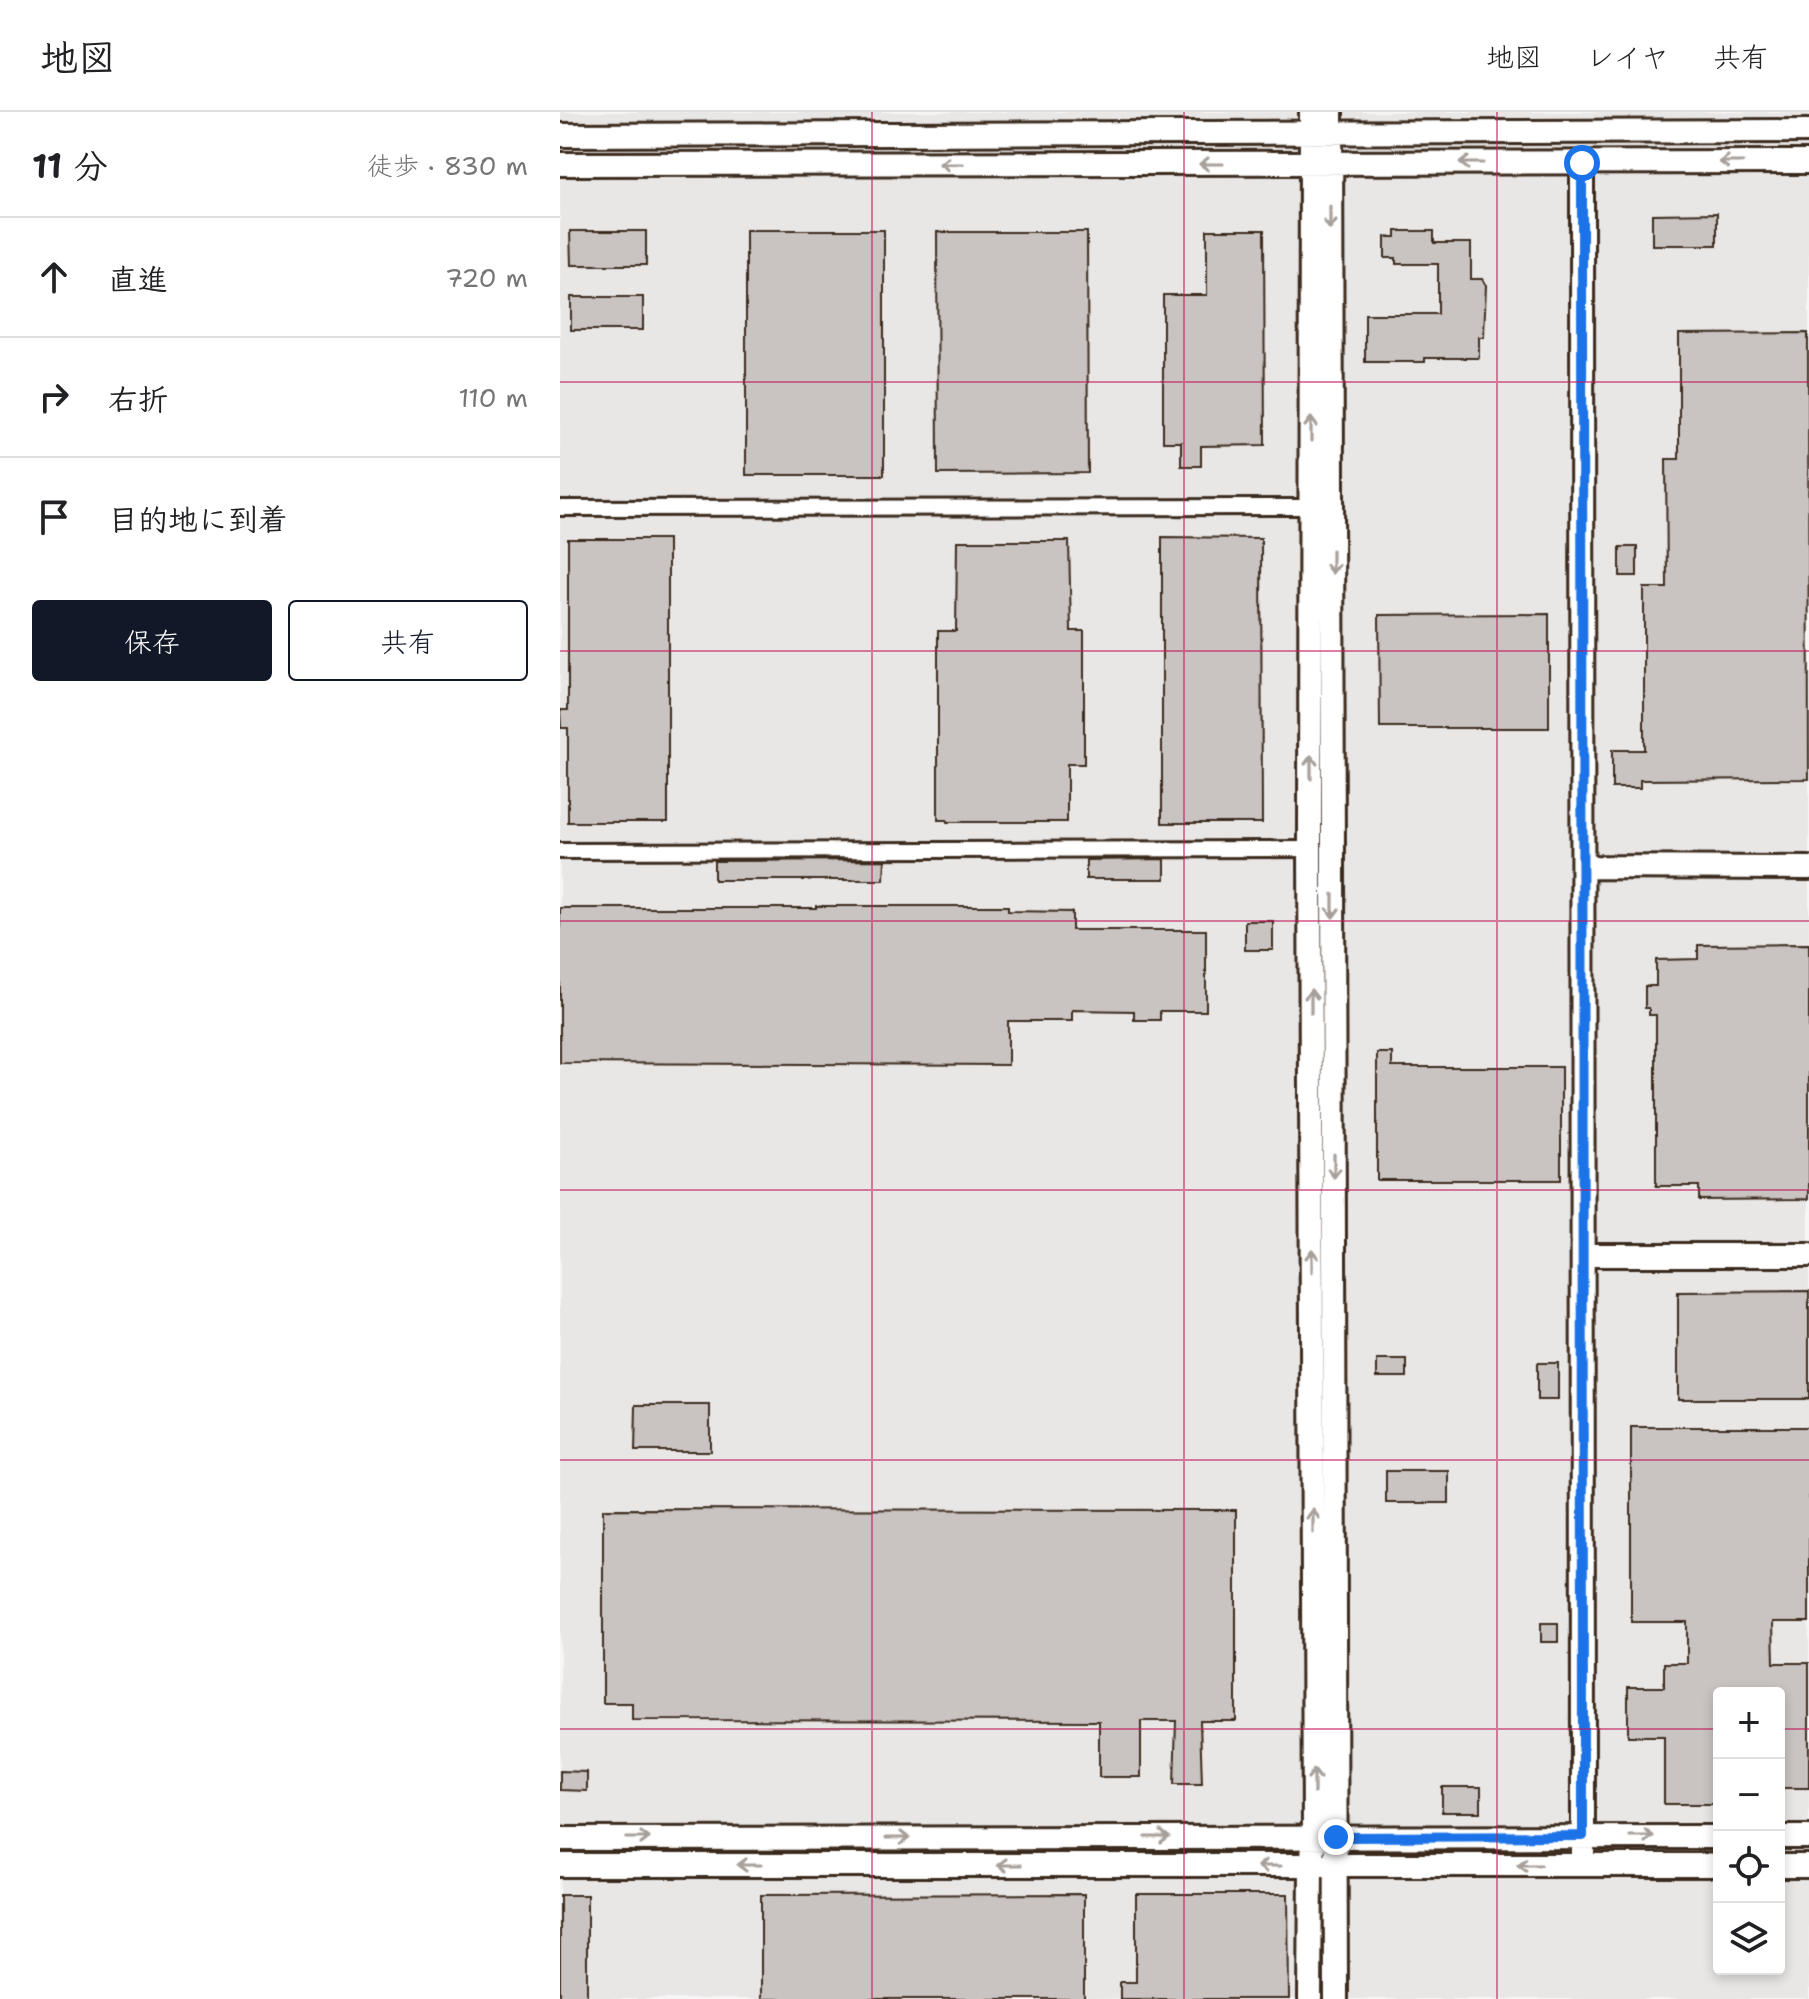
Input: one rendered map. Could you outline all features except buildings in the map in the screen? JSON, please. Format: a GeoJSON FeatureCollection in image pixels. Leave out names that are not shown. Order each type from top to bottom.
{"type":"FeatureCollection","features":[{"type":"Feature","properties":{"kind":"street"},"geometry":{"type":"LineString","coordinates":[[1321,122],[1325,1837],[1336,1865],[1336,1999]]}},
{"type":"Feature","properties":{"kind":"street"},"geometry":{"type":"LineString","coordinates":[[560,135],[1321,122],[1562,122],[1809,131]]}},
{"type":"Feature","properties":{"kind":"street"},"geometry":{"type":"LineString","coordinates":[[560,164],[1809,162]]}},
{"type":"Feature","properties":{"kind":"street"},"geometry":{"type":"LineString","coordinates":[[1582,163],[1583,1864]]}},
{"type":"Feature","properties":{"kind":"street"},"geometry":{"type":"LineString","coordinates":[[560,508],[1321,507]]}},
{"type":"Feature","properties":{"kind":"street"},"geometry":{"type":"LineString","coordinates":[[560,851],[1322,849]]}},
{"type":"Feature","properties":{"kind":"street"},"geometry":{"type":"LineString","coordinates":[[1584,867],[1809,868]]}},
{"type":"Feature","properties":{"kind":"street"},"geometry":{"type":"LineString","coordinates":[[1584,1255],[1809,1255]]}},
{"type":"Feature","properties":{"kind":"street"},"geometry":{"type":"LineString","coordinates":[[1310,1999],[1311,1866],[1325,1837]]}},
{"type":"Feature","properties":{"kind":"street"},"geometry":{"type":"LineString","coordinates":[[560,1839],[1713,1837]]}},
{"type":"Feature","properties":{"kind":"street"},"geometry":{"type":"LineString","coordinates":[[1785,1837],[1809,1837]]}},
{"type":"Feature","properties":{"kind":"street"},"geometry":{"type":"LineString","coordinates":[[560,1865],[1713,1865]]}},
{"type":"Feature","properties":{"kind":"street"},"geometry":{"type":"LineString","coordinates":[[1785,1866],[1809,1866]]}},
{"type":"Feature","properties":{"kind":"shaded area"},"geometry":{"type":"Polygon","coordinates":[[[560,112],[1809,112],[1809,1999],[560,1999],[560,112]]]}},
{"type":"Feature","properties":{"kind":"route"},"geometry":{"type":"LineString","coordinates":[[1336,1837],[1583,1836],[1582,163]]}}]}
